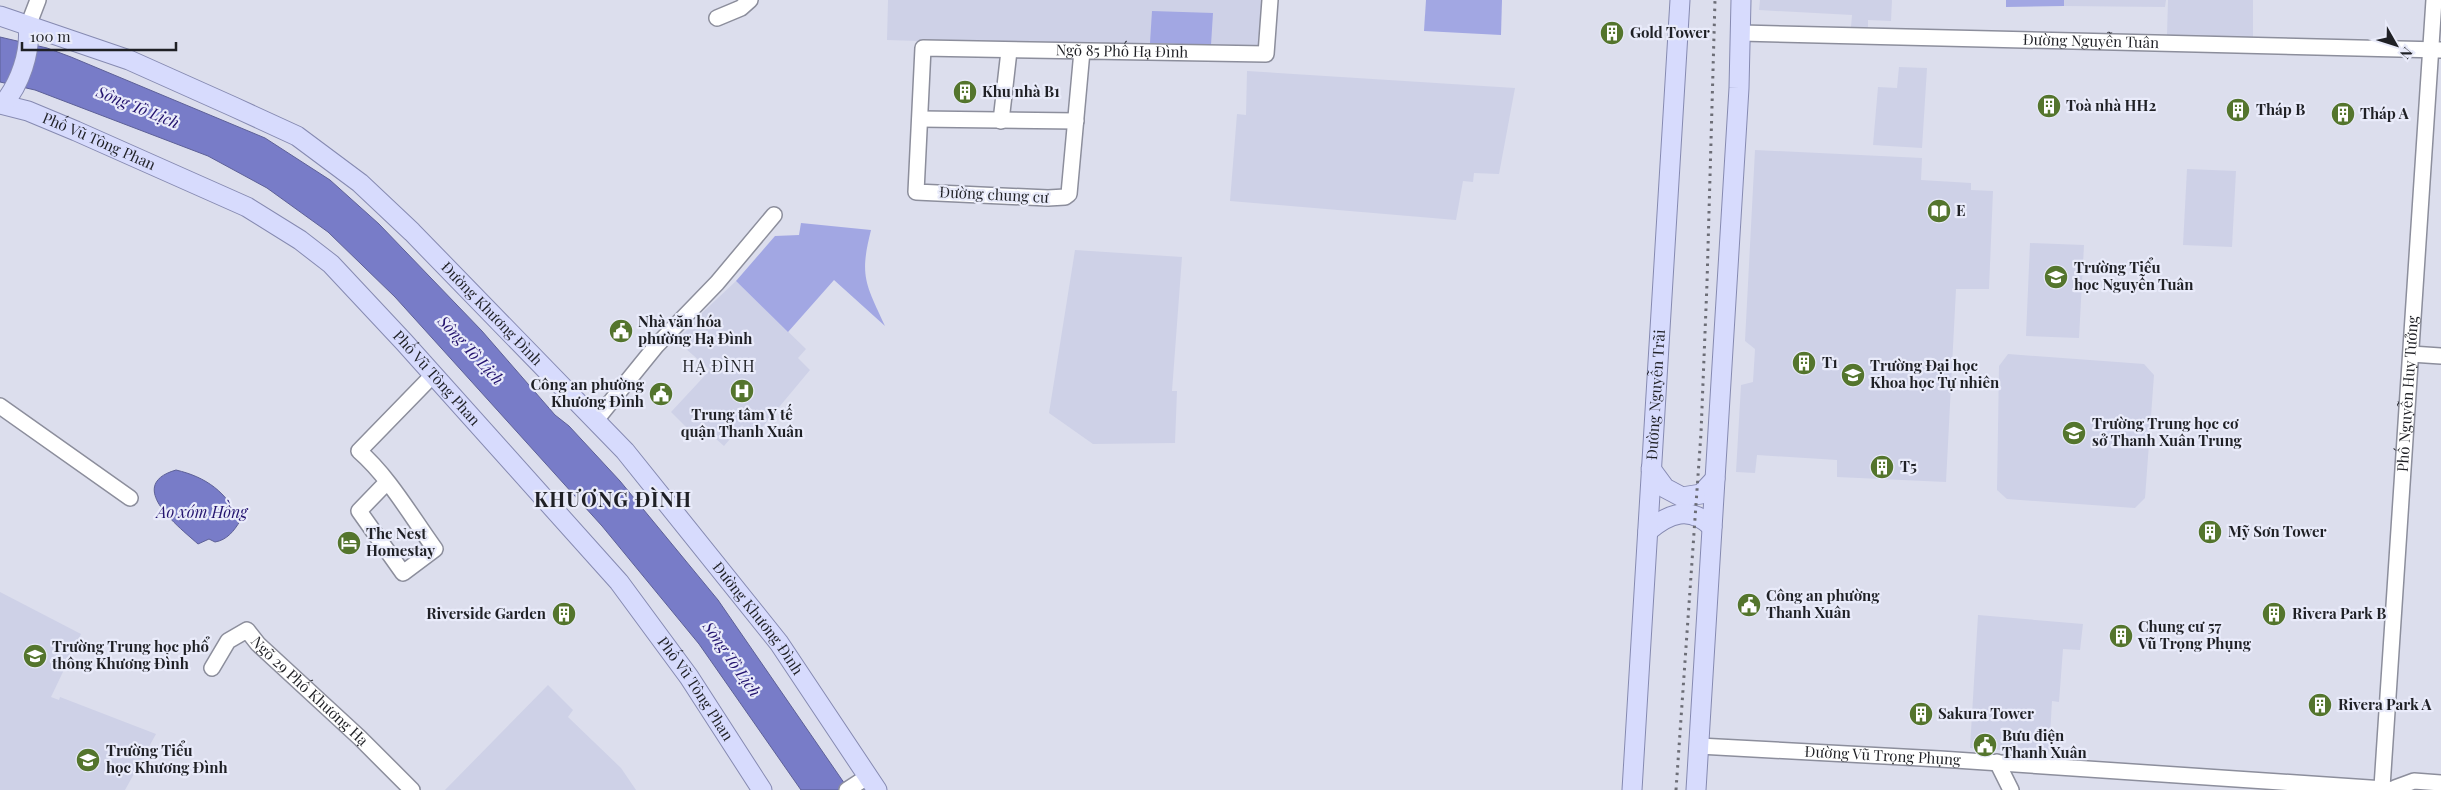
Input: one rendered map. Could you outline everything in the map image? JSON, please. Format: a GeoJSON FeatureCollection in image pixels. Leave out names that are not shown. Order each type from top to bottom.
{"type":"FeatureCollection","features":[{"type":"Feature","properties":{"kind":"main road","name":"Đường Nguyễn Trãi"},"geometry":{"type":"LineString","coordinates":[[1632,790],[1680,0]]}},
{"type":"Feature","properties":{"kind":"main road"},"geometry":{"type":"LineString","coordinates":[[1675,84],[1689,0]]}},
{"type":"Feature","properties":{"kind":"main road"},"geometry":{"type":"LineString","coordinates":[[1732,0],[1739,88]]}},
{"type":"Feature","properties":{"kind":"main road"},"geometry":{"type":"LineString","coordinates":[[1696,790],[1739,88],[1741,0]]}},
{"type":"Feature","properties":{"kind":"main road","name":"Đường Khương Đình"},"geometry":{"type":"LineString","coordinates":[[0,16],[130,60],[297,136],[360,183],[412,232],[625,451],[779,643],[862,785]]}},
{"type":"Feature","properties":{"kind":"main road"},"geometry":{"type":"LineString","coordinates":[[4,98],[24,43],[28,26]]}},
{"type":"Feature","properties":{"kind":"main road","name":"Phố Vũ Tông Phan"},"geometry":{"type":"LineString","coordinates":[[4,98],[35,114],[165,169],[274,222],[331,264],[619,582],[689,677],[762,790]]}},
{"type":"Feature","properties":{"kind":"main road"},"geometry":{"type":"LineString","coordinates":[[1651,469],[1665,488],[1682,497],[1701,494],[1715,479]]}},
{"type":"Feature","properties":{"kind":"main road"},"geometry":{"type":"LineString","coordinates":[[1648,531],[1665,517],[1678,514],[1697,516],[1712,527]]}},
{"type":"Feature","properties":{"kind":"street"},"geometry":{"type":"LineString","coordinates":[[28,26],[38,0]]}},
{"type":"Feature","properties":{"kind":"street"},"geometry":{"type":"LineString","coordinates":[[718,18],[741,8],[750,0]]}},
{"type":"Feature","properties":{"kind":"street","name":"Ngõ 85 Phố Hạ Đình"},"geometry":{"type":"LineString","coordinates":[[923,48],[1008,51],[1266,54],[1270,0]]}},
{"type":"Feature","properties":{"kind":"street","name":"Phố Nguyễn Huy Tưởng"},"geometry":{"type":"LineString","coordinates":[[2392,789],[2411,354],[2436,50],[2434,0]]}},
{"type":"Feature","properties":{"kind":"street","name":"Đường Nguyễn Tuân"},"geometry":{"type":"LineString","coordinates":[[1741,34],[2436,50]]}},
{"type":"Feature","properties":{"kind":"street","name":"Đường chung cư"},"geometry":{"type":"LineString","coordinates":[[923,48],[916,192],[1048,198],[1064,197],[1069,194],[1082,51]]}},
{"type":"Feature","properties":{"kind":"street"},"geometry":{"type":"LineString","coordinates":[[1001,121],[1008,51]]}},
{"type":"Feature","properties":{"kind":"street"},"geometry":{"type":"LineString","coordinates":[[920,119],[1076,122]]}},
{"type":"Feature","properties":{"kind":"street"},"geometry":{"type":"LineString","coordinates":[[596,420],[656,346],[717,283],[774,215]]}},
{"type":"Feature","properties":{"kind":"street"},"geometry":{"type":"LineString","coordinates":[[2411,354],[2441,356]]}},
{"type":"Feature","properties":{"kind":"street"},"geometry":{"type":"LineString","coordinates":[[387,482],[359,510],[403,573],[435,549],[387,482],[371,461],[359,451],[416,390],[433,375]]}},
{"type":"Feature","properties":{"kind":"street"},"geometry":{"type":"LineString","coordinates":[[0,406],[130,498]]}},
{"type":"Feature","properties":{"kind":"street","name":"Ngõ 29 Phố Khương Hạ"},"geometry":{"type":"LineString","coordinates":[[212,668],[228,641],[247,630],[258,644],[360,738],[412,790]]}},
{"type":"Feature","properties":{"kind":"street","name":"Đường Vũ Trọng Phụng"},"geometry":{"type":"LineString","coordinates":[[1699,746],[1997,762],[2392,789],[2414,781],[2441,783]]}},
{"type":"Feature","properties":{"kind":"street"},"geometry":{"type":"LineString","coordinates":[[1997,762],[2011,790]]}},
{"type":"Feature","properties":{"kind":"shaded area"},"geometry":{"type":"Polygon","coordinates":[[[888,0],[1268,0],[1265,52],[887,40],[888,0]]]}},
{"type":"Feature","properties":{"kind":"shaded area"},"geometry":{"type":"Polygon","coordinates":[[[1426,0],[1502,0],[1501,35],[1424,31],[1426,0]]]}},
{"type":"Feature","properties":{"kind":"shaded area"},"geometry":{"type":"Polygon","coordinates":[[[1760,0],[1892,0],[1891,21],[1868,20],[1868,28],[1851,27],[1852,15],[1759,10],[1760,0]]]}},
{"type":"Feature","properties":{"kind":"shaded area"},"geometry":{"type":"Polygon","coordinates":[[[2006,0],[2064,0],[2064,6],[2006,7],[2006,0]]]}},
{"type":"Feature","properties":{"kind":"shaded area"},"geometry":{"type":"Polygon","coordinates":[[[2064,0],[2166,0],[2165,7],[2064,6],[2064,0]]]}},
{"type":"Feature","properties":{"kind":"shaded area"},"geometry":{"type":"Polygon","coordinates":[[[2168,0],[2253,0],[2253,38],[2167,35],[2168,0]]]}},
{"type":"Feature","properties":{"kind":"shaded area"},"geometry":{"type":"Polygon","coordinates":[[[1152,11],[1213,13],[1211,45],[1150,43],[1152,11]]]}},
{"type":"Feature","properties":{"kind":"shaded area"},"geometry":{"type":"Polygon","coordinates":[[[1899,67],[1927,68],[1922,148],[1873,145],[1878,87],[1897,88],[1899,67]]]}},
{"type":"Feature","properties":{"kind":"shaded area"},"geometry":{"type":"Polygon","coordinates":[[[1247,71],[1515,88],[1499,174],[1474,173],[1473,182],[1463,181],[1456,220],[1230,201],[1237,114],[1246,115],[1247,71]]]}},
{"type":"Feature","properties":{"kind":"shaded area"},"geometry":{"type":"Polygon","coordinates":[[[1755,150],[1922,158],[1921,180],[1971,183],[1971,190],[1993,191],[1989,289],[1956,289],[1946,482],[1837,477],[1837,460],[1757,455],[1755,473],[1736,472],[1741,385],[1753,382],[1755,349],[1745,341],[1755,150]]]}},
{"type":"Feature","properties":{"kind":"shaded area"},"geometry":{"type":"Polygon","coordinates":[[[2187,169],[2236,171],[2232,247],[2183,245],[2187,169]]]}},
{"type":"Feature","properties":{"kind":"shaded area"},"geometry":{"type":"Polygon","coordinates":[[[801,223],[871,230],[865,259],[866,280],[885,326],[834,280],[788,332],[736,281],[775,236],[799,235],[801,223]]]}},
{"type":"Feature","properties":{"kind":"shaded area","name":"Trường Tiểu học Nguyễn Tuân"},"geometry":{"type":"Polygon","coordinates":[[[2030,243],[2084,245],[2079,338],[2026,336],[2030,243]]]}},
{"type":"Feature","properties":{"kind":"shaded area"},"geometry":{"type":"Polygon","coordinates":[[[1075,250],[1182,257],[1172,391],[1177,391],[1175,443],[1093,444],[1049,413],[1075,250]]]}},
{"type":"Feature","properties":{"kind":"shaded area","name":"Trung tâm Y tế quận Thanh Xuân"},"geometry":{"type":"Polygon","coordinates":[[[736,281],[806,349],[798,358],[810,370],[754,437],[742,425],[724,446],[707,431],[698,439],[671,412],[710,370],[677,341],[701,314],[736,281]]]}},
{"type":"Feature","properties":{"kind":"shaded area","name":"Trường Trung học cơ sở Thanh Xuân Trung"},"geometry":{"type":"Polygon","coordinates":[[[2008,354],[2144,364],[2154,375],[2145,498],[2135,508],[2007,499],[1997,490],[1999,366],[2008,354]]]}},
{"type":"Feature","properties":{"kind":"shaded area"},"geometry":{"type":"Polygon","coordinates":[[[0,592],[81,634],[51,697],[59,700],[60,697],[156,734],[125,790],[0,790],[0,592]]]}},
{"type":"Feature","properties":{"kind":"shaded area"},"geometry":{"type":"Polygon","coordinates":[[[1978,615],[2083,624],[2080,650],[2063,649],[2059,702],[2052,701],[2049,753],[1970,748],[1978,615]]]}},
{"type":"Feature","properties":{"kind":"shaded area"},"geometry":{"type":"Polygon","coordinates":[[[548,685],[573,710],[568,717],[621,768],[636,790],[445,790],[548,685]]]}},
{"type":"Feature","properties":{"kind":"water","name":"Sông Tô Lịch"},"geometry":{"type":"Polygon","coordinates":[[[0,37],[47,48],[71,57],[265,138],[330,180],[379,224],[482,331],[555,415],[569,426],[620,481],[718,600],[849,790],[801,790],[699,644],[602,526],[395,297],[328,232],[267,188],[208,156],[35,90],[0,82],[0,37]]]}},
{"type":"Feature","properties":{"kind":"water","name":"Ao xóm Hồng"},"geometry":{"type":"Polygon","coordinates":[[[176,470],[197,477],[222,494],[240,521],[233,532],[219,541],[215,542],[209,539],[198,544],[169,517],[155,496],[155,486],[161,477],[176,470]]]}},
{"type":"Feature","properties":{"kind":"railway"},"geometry":{"type":"LineString","coordinates":[[1676,790],[1701,433],[1715,0]]}},
{"type":"Feature","properties":{"kind":"place","name":"Gold Tower"},"geometry":{"type":"Point","coordinates":[1612,33]}},
{"type":"Feature","properties":{"kind":"place","name":"Khu nhà B1"},"geometry":{"type":"Point","coordinates":[965,92]}},
{"type":"Feature","properties":{"kind":"place","name":"Toà nhà HH2"},"geometry":{"type":"Point","coordinates":[2049,106]}},
{"type":"Feature","properties":{"kind":"place","name":"Tháp B"},"geometry":{"type":"Point","coordinates":[2238,110]}},
{"type":"Feature","properties":{"kind":"place","name":"Tháp A"},"geometry":{"type":"Point","coordinates":[2343,114]}},
{"type":"Feature","properties":{"kind":"place","name":"E"},"geometry":{"type":"Point","coordinates":[1939,211]}},
{"type":"Feature","properties":{"kind":"place","name":"Trường Tiểu học Nguyễn Tuân"},"geometry":{"type":"Point","coordinates":[2056,277]}},
{"type":"Feature","properties":{"kind":"place","name":"Nhà văn hóa phường Hạ Đình"},"geometry":{"type":"Point","coordinates":[621,331]}},
{"type":"Feature","properties":{"kind":"place","name":"T1"},"geometry":{"type":"Point","coordinates":[1804,363]}},
{"type":"Feature","properties":{"kind":"place","name":"Trường Đại học Khoa học Tự nhiên"},"geometry":{"type":"Point","coordinates":[1853,375]}},
{"type":"Feature","properties":{"kind":"place","name":"Trung tâm Y tế quận Thanh Xuân"},"geometry":{"type":"Point","coordinates":[742,391]}},
{"type":"Feature","properties":{"kind":"place","name":"Công an phường Khương Đình"},"geometry":{"type":"Point","coordinates":[661,394]}},
{"type":"Feature","properties":{"kind":"place","name":"Trường Trung học cơ sở Thanh Xuân Trung"},"geometry":{"type":"Point","coordinates":[2074,433]}},
{"type":"Feature","properties":{"kind":"place","name":"T5"},"geometry":{"type":"Point","coordinates":[1882,467]}},
{"type":"Feature","properties":{"kind":"place","name":"Mỹ Sơn Tower"},"geometry":{"type":"Point","coordinates":[2210,532]}},
{"type":"Feature","properties":{"kind":"place","name":"The Nest Homestay"},"geometry":{"type":"Point","coordinates":[349,543]}},
{"type":"Feature","properties":{"kind":"place","name":"Công an phường Thanh Xuân"},"geometry":{"type":"Point","coordinates":[1749,605]}},
{"type":"Feature","properties":{"kind":"place","name":"Riverside Garden"},"geometry":{"type":"Point","coordinates":[564,614]}},
{"type":"Feature","properties":{"kind":"place","name":"Rivera Park B"},"geometry":{"type":"Point","coordinates":[2274,614]}},
{"type":"Feature","properties":{"kind":"place","name":"Chung cư 57 Vũ Trọng Phụng"},"geometry":{"type":"Point","coordinates":[2121,636]}},
{"type":"Feature","properties":{"kind":"place","name":"Trường Trung học phổ thông Khương Đình"},"geometry":{"type":"Point","coordinates":[35,656]}},
{"type":"Feature","properties":{"kind":"place","name":"Rivera Park A"},"geometry":{"type":"Point","coordinates":[2320,705]}},
{"type":"Feature","properties":{"kind":"place","name":"Sakura Tower"},"geometry":{"type":"Point","coordinates":[1921,714]}},
{"type":"Feature","properties":{"kind":"place","name":"Bưu điện Thanh Xuân"},"geometry":{"type":"Point","coordinates":[1985,745]}},
{"type":"Feature","properties":{"kind":"place","name":"Trường Tiểu học Khương Đình"},"geometry":{"type":"Point","coordinates":[88,760]}},
{"type":"Feature","properties":{"kind":"district","name":"HẠ ĐÌNH"},"geometry":{"type":"Point","coordinates":[719,366]}},
{"type":"Feature","properties":{"kind":"district","name":"KHƯƠNG ĐÌNH"},"geometry":{"type":"Point","coordinates":[613,500]}}]}
